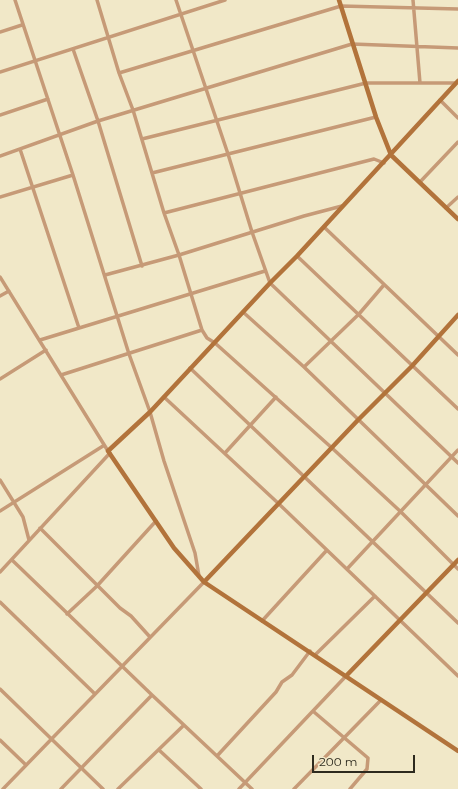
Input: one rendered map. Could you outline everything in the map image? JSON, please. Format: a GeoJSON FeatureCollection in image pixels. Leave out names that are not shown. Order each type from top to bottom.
{"type":"FeatureCollection","features":[{"type":"Feature","properties":{"kind":"street"},"geometry":{"type":"LineString","coordinates":[[14,0],[73,175],[129,354],[150,412],[168,475],[195,553],[199,577]]}},
{"type":"Feature","properties":{"kind":"street"},"geometry":{"type":"LineString","coordinates":[[97,0],[119,73],[133,110],[164,213],[192,294],[202,330],[207,338],[276,397],[332,448],[401,512],[458,569]]}},
{"type":"Feature","properties":{"kind":"street"},"geometry":{"type":"LineString","coordinates":[[176,0],[270,283],[332,340],[384,393],[458,463]]}},
{"type":"Feature","properties":{"kind":"street"},"geometry":{"type":"LineString","coordinates":[[0,72],[225,0]]}},
{"type":"Feature","properties":{"kind":"street"},"geometry":{"type":"LineString","coordinates":[[339,0],[376,117],[391,155],[458,219]]}},
{"type":"Feature","properties":{"kind":"street"},"geometry":{"type":"LineString","coordinates":[[413,0],[420,83]]}},
{"type":"Feature","properties":{"kind":"street"},"geometry":{"type":"LineString","coordinates":[[119,73],[341,6],[458,10]]}},
{"type":"Feature","properties":{"kind":"street"},"geometry":{"type":"LineString","coordinates":[[0,32],[22,25]]}},
{"type":"Feature","properties":{"kind":"street"},"geometry":{"type":"LineString","coordinates":[[0,156],[98,121],[352,44],[458,48]]}},
{"type":"Feature","properties":{"kind":"street"},"geometry":{"type":"LineString","coordinates":[[73,49],[98,121],[142,266]]}},
{"type":"Feature","properties":{"kind":"street"},"geometry":{"type":"LineString","coordinates":[[142,139],[366,84],[457,82]]}},
{"type":"Feature","properties":{"kind":"street"},"geometry":{"type":"LineString","coordinates":[[0,572],[109,452],[150,412],[297,256],[457,82]]}},
{"type":"Feature","properties":{"kind":"street"},"geometry":{"type":"LineString","coordinates":[[0,115],[48,99]]}},
{"type":"Feature","properties":{"kind":"street"},"geometry":{"type":"LineString","coordinates":[[440,100],[458,118]]}},
{"type":"Feature","properties":{"kind":"street"},"geometry":{"type":"LineString","coordinates":[[152,173],[376,117]]}},
{"type":"Feature","properties":{"kind":"street"},"geometry":{"type":"LineString","coordinates":[[420,182],[458,142]]}},
{"type":"Feature","properties":{"kind":"street"},"geometry":{"type":"LineString","coordinates":[[20,148],[79,328]]}},
{"type":"Feature","properties":{"kind":"street"},"geometry":{"type":"LineString","coordinates":[[164,213],[374,159],[384,163]]}},
{"type":"Feature","properties":{"kind":"street"},"geometry":{"type":"LineString","coordinates":[[0,197],[73,175]]}},
{"type":"Feature","properties":{"kind":"street"},"geometry":{"type":"LineString","coordinates":[[446,208],[458,197]]}},
{"type":"Feature","properties":{"kind":"street"},"geometry":{"type":"LineString","coordinates":[[105,275],[142,266],[252,232],[344,206]]}},
{"type":"Feature","properties":{"kind":"street"},"geometry":{"type":"LineString","coordinates":[[324,227],[383,286],[458,356]]}},
{"type":"Feature","properties":{"kind":"street"},"geometry":{"type":"LineString","coordinates":[[297,256],[458,409]]}},
{"type":"Feature","properties":{"kind":"street"},"geometry":{"type":"LineString","coordinates":[[40,340],[192,294],[265,270]]}},
{"type":"Feature","properties":{"kind":"street"},"geometry":{"type":"LineString","coordinates":[[0,277],[40,340],[103,446],[109,452],[157,520],[174,548],[199,577],[204,582],[262,621],[347,675],[380,700],[458,751]]}},
{"type":"Feature","properties":{"kind":"street"},"geometry":{"type":"LineString","coordinates":[[304,367],[359,314],[383,286]]}},
{"type":"Feature","properties":{"kind":"street"},"geometry":{"type":"LineString","coordinates":[[0,296],[9,291]]}},
{"type":"Feature","properties":{"kind":"street"},"geometry":{"type":"LineString","coordinates":[[243,312],[304,367],[458,516]]}},
{"type":"Feature","properties":{"kind":"street"},"geometry":{"type":"LineString","coordinates":[[3,789],[204,582],[384,393],[412,366],[458,315]]}},
{"type":"Feature","properties":{"kind":"street"},"geometry":{"type":"LineString","coordinates":[[61,375],[202,330]]}},
{"type":"Feature","properties":{"kind":"street"},"geometry":{"type":"LineString","coordinates":[[0,379],[46,350]]}},
{"type":"Feature","properties":{"kind":"street"},"geometry":{"type":"LineString","coordinates":[[190,368],[458,623]]}},
{"type":"Feature","properties":{"kind":"street"},"geometry":{"type":"LineString","coordinates":[[164,397],[279,504],[458,676]]}},
{"type":"Feature","properties":{"kind":"street"},"geometry":{"type":"LineString","coordinates":[[225,453],[276,397]]}},
{"type":"Feature","properties":{"kind":"street"},"geometry":{"type":"LineString","coordinates":[[0,511],[103,446]]}},
{"type":"Feature","properties":{"kind":"street"},"geometry":{"type":"LineString","coordinates":[[347,569],[374,542],[458,450]]}},
{"type":"Feature","properties":{"kind":"street"},"geometry":{"type":"LineString","coordinates":[[0,480],[26,524],[29,540]]}},
{"type":"Feature","properties":{"kind":"street"},"geometry":{"type":"LineString","coordinates":[[68,614],[97,586],[157,520]]}},
{"type":"Feature","properties":{"kind":"street"},"geometry":{"type":"LineString","coordinates":[[40,528],[97,586],[120,608],[131,616],[150,637]]}},
{"type":"Feature","properties":{"kind":"street"},"geometry":{"type":"LineString","coordinates":[[262,621],[327,550]]}},
{"type":"Feature","properties":{"kind":"street"},"geometry":{"type":"LineString","coordinates":[[12,560],[252,789]]}},
{"type":"Feature","properties":{"kind":"street"},"geometry":{"type":"LineString","coordinates":[[239,789],[458,560]]}},
{"type":"Feature","properties":{"kind":"street"},"geometry":{"type":"LineString","coordinates":[[315,655],[375,596]]}},
{"type":"Feature","properties":{"kind":"street"},"geometry":{"type":"LineString","coordinates":[[0,602],[95,694]]}},
{"type":"Feature","properties":{"kind":"street"},"geometry":{"type":"LineString","coordinates":[[217,756],[276,692],[282,682],[292,675],[310,651]]}},
{"type":"Feature","properties":{"kind":"street"},"geometry":{"type":"LineString","coordinates":[[0,689],[103,789]]}},
{"type":"Feature","properties":{"kind":"street"},"geometry":{"type":"LineString","coordinates":[[61,789],[152,695]]}},
{"type":"Feature","properties":{"kind":"street"},"geometry":{"type":"LineString","coordinates":[[294,789],[345,738],[380,700]]}},
{"type":"Feature","properties":{"kind":"street"},"geometry":{"type":"LineString","coordinates":[[314,712],[368,758],[369,763],[367,769],[350,789]]}},
{"type":"Feature","properties":{"kind":"street"},"geometry":{"type":"LineString","coordinates":[[118,789],[184,725]]}},
{"type":"Feature","properties":{"kind":"street"},"geometry":{"type":"LineString","coordinates":[[0,740],[26,765]]}},
{"type":"Feature","properties":{"kind":"street"},"geometry":{"type":"LineString","coordinates":[[159,750],[201,789]]}}]}
